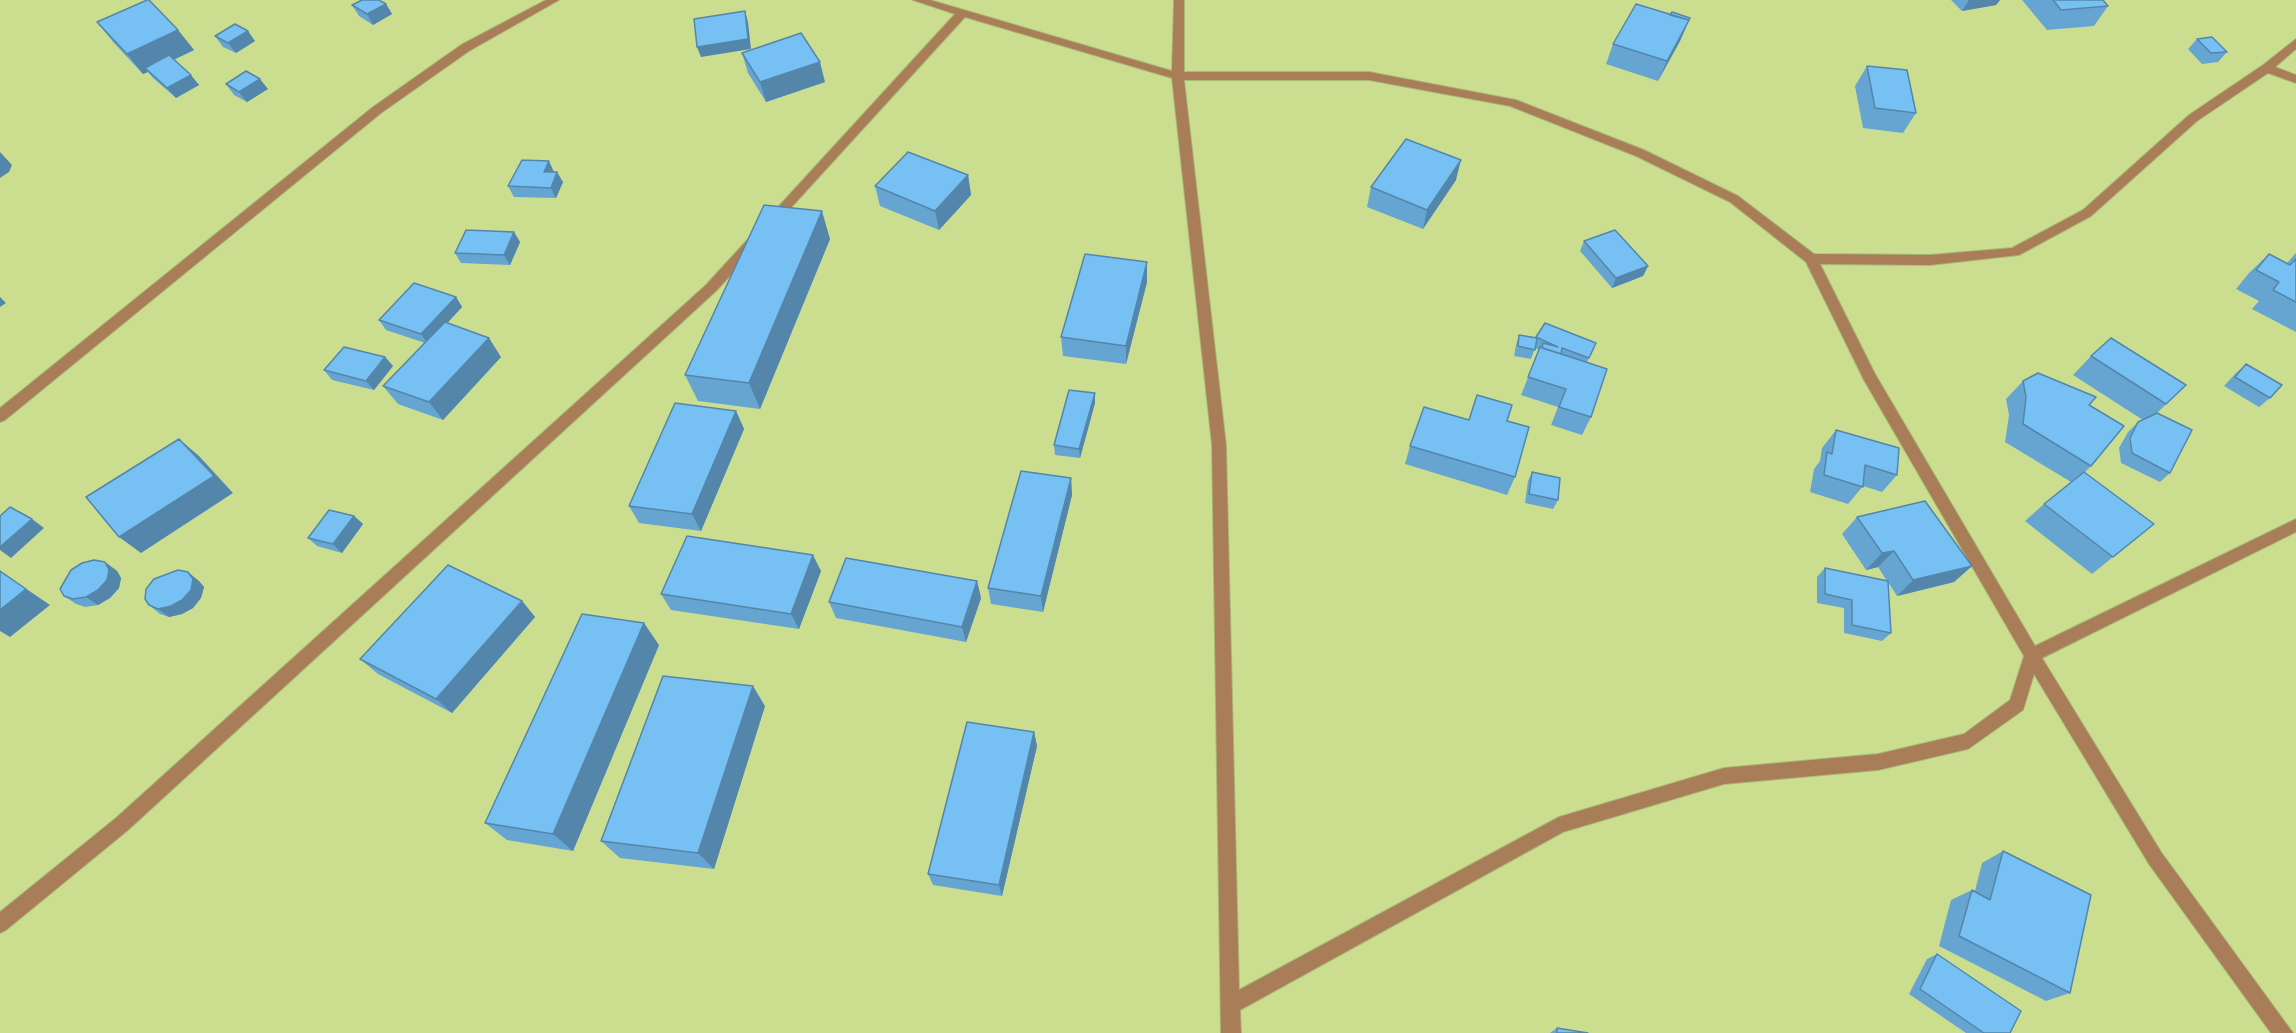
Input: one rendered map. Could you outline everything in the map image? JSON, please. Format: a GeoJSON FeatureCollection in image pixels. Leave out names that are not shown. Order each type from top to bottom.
{"type":"FeatureCollection","features":[{"type":"Feature","properties":{"kind":"street"},"geometry":{"type":"LineString","coordinates":[[0,416],[377,110],[465,48],[554,0]]}},
{"type":"Feature","properties":{"kind":"street"},"geometry":{"type":"LineString","coordinates":[[918,0],[961,15],[1178,76],[1369,76],[1512,103],[1640,153],[1734,199],[1811,259],[1869,376],[2032,655],[2155,858],[2283,1033]]}},
{"type":"Feature","properties":{"kind":"street"},"geometry":{"type":"LineString","coordinates":[[1179,0],[1178,76],[1219,445],[1232,1033]]}},
{"type":"Feature","properties":{"kind":"street"},"geometry":{"type":"LineString","coordinates":[[0,924],[122,824],[711,288],[961,15]]}},
{"type":"Feature","properties":{"kind":"street"},"geometry":{"type":"LineString","coordinates":[[1811,259],[1930,260],[2014,252],[2087,213],[2193,118],[2267,68],[2296,43]]}},
{"type":"Feature","properties":{"kind":"street"},"geometry":{"type":"LineString","coordinates":[[2267,68],[2296,79]]}},
{"type":"Feature","properties":{"kind":"street"},"geometry":{"type":"LineString","coordinates":[[1230,1005],[1559,825],[1724,776],[1878,762],[1968,741],[2017,705],[2032,655],[2296,525]]}},
{"type":"Feature","properties":{"kind":"building"},"geometry":{"type":"Polygon","coordinates":[[[147,0],[178,30],[127,54],[97,22],[147,0]]]}},
{"type":"Feature","properties":{"kind":"building"},"geometry":{"type":"Polygon","coordinates":[[[362,0],[379,0],[386,4],[367,14],[352,5],[362,0]]]}},
{"type":"Feature","properties":{"kind":"building"},"geometry":{"type":"Polygon","coordinates":[[[2053,0],[2103,0],[2108,6],[2061,10],[2053,0]]]}},
{"type":"Feature","properties":{"kind":"building"},"geometry":{"type":"Polygon","coordinates":[[[1636,4],[1689,20],[1667,61],[1613,44],[1636,4]]]}},
{"type":"Feature","properties":{"kind":"building"},"geometry":{"type":"Polygon","coordinates":[[[745,11],[748,39],[697,47],[694,19],[745,11]]]}},
{"type":"Feature","properties":{"kind":"building"},"geometry":{"type":"Polygon","coordinates":[[[1672,12],[1690,18],[1689,20],[1670,15],[1672,12]]]}},
{"type":"Feature","properties":{"kind":"building"},"geometry":{"type":"Polygon","coordinates":[[[235,24],[248,31],[228,43],[215,36],[235,24]]]}},
{"type":"Feature","properties":{"kind":"building"},"geometry":{"type":"Polygon","coordinates":[[[801,33],[820,62],[760,82],[742,53],[801,33]]]}},
{"type":"Feature","properties":{"kind":"building"},"geometry":{"type":"Polygon","coordinates":[[[2212,37],[2227,52],[2211,53],[2197,39],[2212,37]]]}},
{"type":"Feature","properties":{"kind":"building"},"geometry":{"type":"Polygon","coordinates":[[[169,55],[191,75],[167,88],[145,68],[169,55]]]}},
{"type":"Feature","properties":{"kind":"building"},"geometry":{"type":"Polygon","coordinates":[[[1867,66],[1907,70],[1916,113],[1875,108],[1867,66]]]}},
{"type":"Feature","properties":{"kind":"building"},"geometry":{"type":"Polygon","coordinates":[[[246,71],[260,79],[239,92],[226,84],[246,71]]]}},
{"type":"Feature","properties":{"kind":"building"},"geometry":{"type":"Polygon","coordinates":[[[1406,139],[1461,160],[1427,210],[1371,187],[1406,139]]]}},
{"type":"Feature","properties":{"kind":"building"},"geometry":{"type":"Polygon","coordinates":[[[908,152],[968,175],[935,211],[875,186],[908,152]]]}},
{"type":"Feature","properties":{"kind":"building"},"geometry":{"type":"Polygon","coordinates":[[[522,160],[549,161],[544,172],[557,172],[551,188],[508,186],[522,160]]]}},
{"type":"Feature","properties":{"kind":"building"},"geometry":{"type":"Polygon","coordinates":[[[764,205],[822,211],[749,383],[685,375],[764,205]]]}},
{"type":"Feature","properties":{"kind":"building"},"geometry":{"type":"Polygon","coordinates":[[[466,230],[514,232],[504,255],[455,253],[466,230]]]}},
{"type":"Feature","properties":{"kind":"building"},"geometry":{"type":"Polygon","coordinates":[[[1615,230],[1648,266],[1616,278],[1584,241],[1615,230]]]}},
{"type":"Feature","properties":{"kind":"building"},"geometry":{"type":"Polygon","coordinates":[[[1085,254],[1147,262],[1126,346],[1061,337],[1085,254]]]}},
{"type":"Feature","properties":{"kind":"building"},"geometry":{"type":"Polygon","coordinates":[[[2269,254],[2290,265],[2296,259],[2296,302],[2273,290],[2279,282],[2256,270],[2269,254]]]}},
{"type":"Feature","properties":{"kind":"building"},"geometry":{"type":"Polygon","coordinates":[[[414,283],[456,297],[421,334],[379,320],[414,283]]]}},
{"type":"Feature","properties":{"kind":"building"},"geometry":{"type":"Polygon","coordinates":[[[445,322],[489,338],[429,402],[383,386],[445,322]]]}},
{"type":"Feature","properties":{"kind":"building"},"geometry":{"type":"Polygon","coordinates":[[[1545,323],[1596,343],[1589,358],[1562,348],[1561,354],[1542,348],[1543,343],[1558,347],[1536,337],[1545,323]]]}},
{"type":"Feature","properties":{"kind":"building"},"geometry":{"type":"Polygon","coordinates":[[[1519,335],[1537,338],[1535,350],[1518,346],[1519,335]]]}},
{"type":"Feature","properties":{"kind":"building"},"geometry":{"type":"Polygon","coordinates":[[[2111,338],[2186,385],[2166,404],[2091,356],[2111,338]]]}},
{"type":"Feature","properties":{"kind":"building"},"geometry":{"type":"Polygon","coordinates":[[[344,347],[385,357],[366,381],[324,370],[344,347]]]}},
{"type":"Feature","properties":{"kind":"building"},"geometry":{"type":"Polygon","coordinates":[[[1540,347],[1607,369],[1591,417],[1559,407],[1566,389],[1528,377],[1540,347]]]}},
{"type":"Feature","properties":{"kind":"building"},"geometry":{"type":"Polygon","coordinates":[[[2246,364],[2282,385],[2270,398],[2235,377],[2246,364]]]}},
{"type":"Feature","properties":{"kind":"building"},"geometry":{"type":"Polygon","coordinates":[[[2038,373],[2096,397],[2089,405],[2124,426],[2091,466],[2023,424],[2026,397],[2023,381],[2038,373]]]}},
{"type":"Feature","properties":{"kind":"building"},"geometry":{"type":"Polygon","coordinates":[[[1069,390],[1095,393],[1079,449],[1054,445],[1069,390]]]}},
{"type":"Feature","properties":{"kind":"building"},"geometry":{"type":"Polygon","coordinates":[[[1477,395],[1512,405],[1507,421],[1529,427],[1515,477],[1410,446],[1424,407],[1469,420],[1477,395]]]}},
{"type":"Feature","properties":{"kind":"building"},"geometry":{"type":"Polygon","coordinates":[[[675,403],[736,411],[692,514],[629,506],[675,403]]]}},
{"type":"Feature","properties":{"kind":"building"},"geometry":{"type":"Polygon","coordinates":[[[2157,413],[2192,430],[2170,473],[2132,453],[2130,438],[2138,422],[2157,413]]]}},
{"type":"Feature","properties":{"kind":"building"},"geometry":{"type":"Polygon","coordinates":[[[1836,430],[1899,448],[1897,475],[1865,465],[1863,487],[1824,475],[1827,452],[1832,454],[1836,430]]]}},
{"type":"Feature","properties":{"kind":"building"},"geometry":{"type":"Polygon","coordinates":[[[179,439],[214,476],[119,537],[86,497],[179,439]]]}},
{"type":"Feature","properties":{"kind":"building"},"geometry":{"type":"Polygon","coordinates":[[[1021,471],[1071,478],[1041,596],[988,588],[1021,471]]]}},
{"type":"Feature","properties":{"kind":"building"},"geometry":{"type":"Polygon","coordinates":[[[1532,472],[1560,478],[1558,500],[1529,494],[1532,472]]]}},
{"type":"Feature","properties":{"kind":"building"},"geometry":{"type":"Polygon","coordinates":[[[2084,472],[2154,524],[2113,557],[2044,504],[2084,472]]]}},
{"type":"Feature","properties":{"kind":"building"},"geometry":{"type":"Polygon","coordinates":[[[1925,501],[1972,566],[1913,580],[1894,551],[1882,553],[1857,517],[1925,501]]]}},
{"type":"Feature","properties":{"kind":"building"},"geometry":{"type":"Polygon","coordinates":[[[10,507],[32,519],[0,547],[0,516],[10,507]]]}},
{"type":"Feature","properties":{"kind":"building"},"geometry":{"type":"Polygon","coordinates":[[[329,510],[354,516],[333,544],[308,538],[329,510]]]}},
{"type":"Feature","properties":{"kind":"building"},"geometry":{"type":"Polygon","coordinates":[[[687,536],[813,555],[791,614],[661,594],[687,536]]]}},
{"type":"Feature","properties":{"kind":"building"},"geometry":{"type":"Polygon","coordinates":[[[846,558],[977,581],[962,627],[829,602],[846,558]]]}},
{"type":"Feature","properties":{"kind":"building"},"geometry":{"type":"Polygon","coordinates":[[[94,560],[105,562],[109,570],[107,580],[98,590],[86,597],[73,599],[64,596],[60,589],[71,570],[82,563],[94,560]]]}},
{"type":"Feature","properties":{"kind":"building"},"geometry":{"type":"Polygon","coordinates":[[[448,565],[522,601],[436,699],[360,659],[448,565]]]}},
{"type":"Feature","properties":{"kind":"building"},"geometry":{"type":"Polygon","coordinates":[[[1825,568],[1888,581],[1891,633],[1852,625],[1852,600],[1825,594],[1825,568]]]}},
{"type":"Feature","properties":{"kind":"building"},"geometry":{"type":"Polygon","coordinates":[[[178,570],[188,572],[193,579],[191,590],[182,600],[171,606],[158,609],[149,605],[145,599],[146,589],[154,579],[178,570]]]}},
{"type":"Feature","properties":{"kind":"building"},"geometry":{"type":"Polygon","coordinates":[[[0,571],[26,589],[0,610],[0,571]]]}},
{"type":"Feature","properties":{"kind":"building"},"geometry":{"type":"Polygon","coordinates":[[[582,614],[644,623],[553,834],[485,823],[582,614]]]}},
{"type":"Feature","properties":{"kind":"building"},"geometry":{"type":"Polygon","coordinates":[[[663,676],[753,686],[698,853],[601,841],[663,676]]]}},
{"type":"Feature","properties":{"kind":"building"},"geometry":{"type":"Polygon","coordinates":[[[967,722],[1034,732],[999,885],[928,874],[967,722]]]}},
{"type":"Feature","properties":{"kind":"building"},"geometry":{"type":"Polygon","coordinates":[[[2003,851],[2091,895],[2070,993],[1959,936],[1972,890],[1990,900],[2003,851]]]}},
{"type":"Feature","properties":{"kind":"building"},"geometry":{"type":"Polygon","coordinates":[[[1937,954],[2021,1011],[2010,1033],[1984,1033],[1920,989],[1937,954]]]}},
{"type":"Feature","properties":{"kind":"building"},"geometry":{"type":"Polygon","coordinates":[[[1557,1028],[1588,1033],[1557,1033],[1557,1028]]]}}]}
